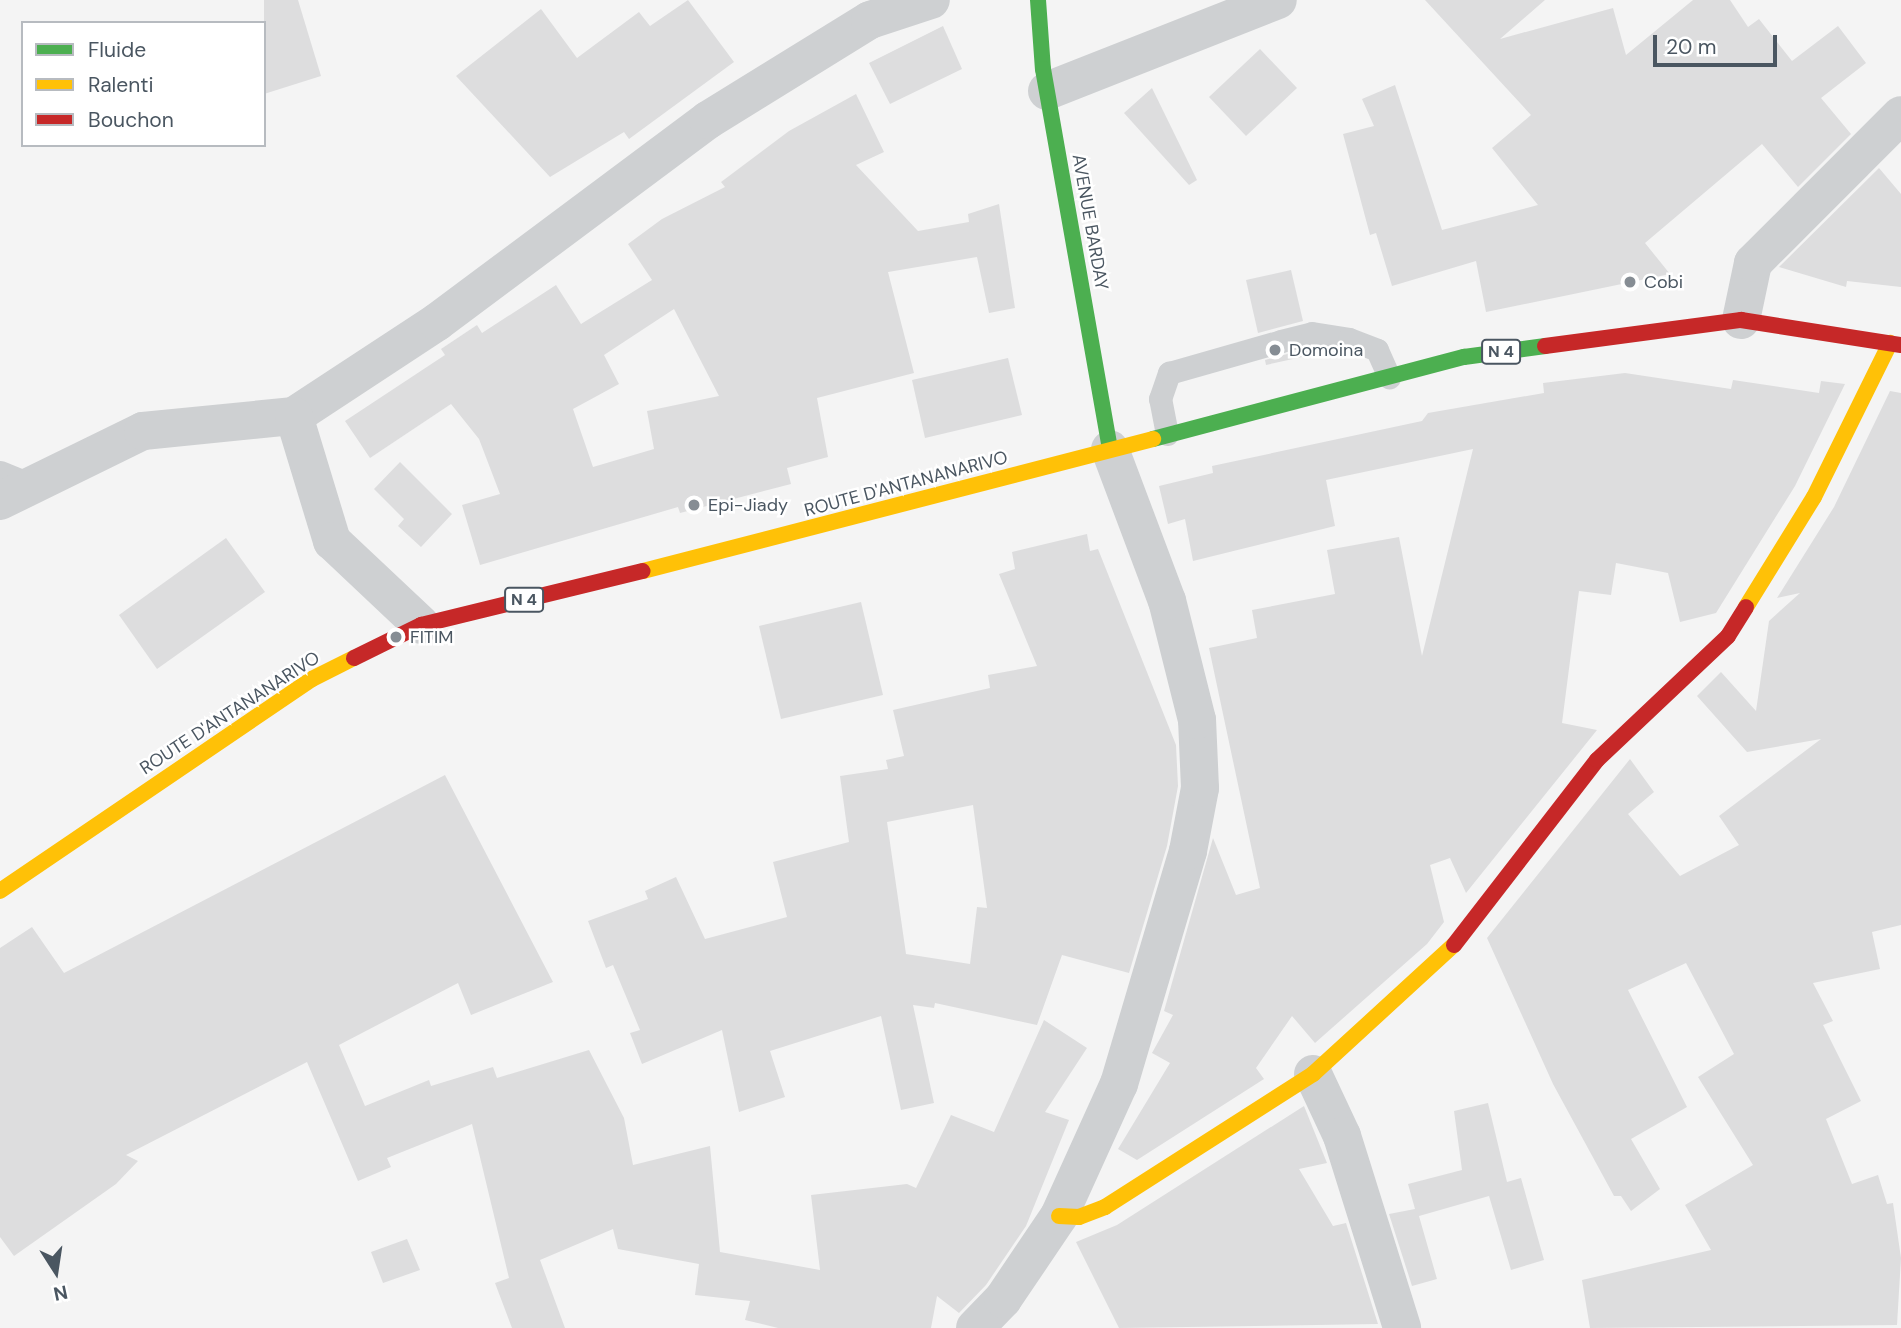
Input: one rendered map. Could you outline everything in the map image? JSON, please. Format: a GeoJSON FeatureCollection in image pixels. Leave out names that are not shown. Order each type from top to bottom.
{"type":"FeatureCollection","features":[{"type":"Feature","properties":{"kind":"main road","name":"AVENUE BARDAY"},"geometry":{"type":"LineString","coordinates":[[1038,0],[1047,91],[1110,449]]}},
{"type":"Feature","properties":{"kind":"main road","name":"N 4"},"geometry":{"type":"LineString","coordinates":[[1110,449],[1465,357],[1741,320],[1895,344]]}},
{"type":"Feature","properties":{"kind":"main road"},"geometry":{"type":"LineString","coordinates":[[1059,1216],[1079,1217],[1105,1207],[1313,1074],[1443,959],[1597,760],[1728,636],[1814,497],[1895,344]]}},
{"type":"Feature","properties":{"kind":"main road","name":"ROUTE D'ANTANANARIVO"},"geometry":{"type":"LineString","coordinates":[[0,891],[312,679],[421,625],[748,546],[1110,449]]}},
{"type":"Feature","properties":{"kind":"street"},"geometry":{"type":"LineString","coordinates":[[11,486],[143,431],[294,416],[437,322],[708,120],[870,20],[931,0]]}},
{"type":"Feature","properties":{"kind":"street"},"geometry":{"type":"LineString","coordinates":[[1047,91],[1278,0]]}},
{"type":"Feature","properties":{"kind":"street"},"geometry":{"type":"LineString","coordinates":[[1741,320],[1753,263],[1901,115]]}},
{"type":"Feature","properties":{"kind":"street"},"geometry":{"type":"LineString","coordinates":[[294,416],[332,541],[421,625]]}},
{"type":"Feature","properties":{"kind":"street"},"geometry":{"type":"LineString","coordinates":[[975,1328],[1008,1313],[1059,1216],[1119,1084],[1188,851],[1200,788],[1197,720],[1167,601],[1110,449]]}},
{"type":"Feature","properties":{"kind":"street"},"geometry":{"type":"LineString","coordinates":[[1313,1074],[1342,1136],[1402,1328]]}},
{"type":"Feature","properties":{"kind":"lane"},"geometry":{"type":"LineString","coordinates":[[1167,435],[1160,398],[1169,373],[1281,341],[1312,333],[1349,339],[1377,350],[1389,377]]}},
{"type":"Feature","properties":{"kind":"building"},"geometry":{"type":"Polygon","coordinates":[[[264,0],[298,0],[321,76],[266,93],[264,0]]]}},
{"type":"Feature","properties":{"kind":"building"},"geometry":{"type":"Polygon","coordinates":[[[688,0],[734,62],[629,139],[624,132],[550,177],[456,76],[541,9],[577,58],[639,12],[650,26],[688,0]]]}},
{"type":"Feature","properties":{"kind":"building"},"geometry":{"type":"Polygon","coordinates":[[[1425,0],[1545,0],[1500,39],[1613,8],[1626,55],[1693,0],[1730,0],[1748,27],[1759,19],[1792,61],[1838,26],[1866,63],[1821,98],[1851,134],[1798,187],[1762,144],[1645,243],[1670,274],[1486,312],[1476,261],[1392,286],[1376,233],[1370,235],[1343,134],[1374,126],[1362,99],[1395,85],[1442,230],[1538,205],[1492,148],[1531,115],[1425,0]]]}},
{"type":"Feature","properties":{"kind":"building"},"geometry":{"type":"Polygon","coordinates":[[[943,26],[962,69],[890,104],[869,63],[943,26]]]}},
{"type":"Feature","properties":{"kind":"building"},"geometry":{"type":"Polygon","coordinates":[[[1260,49],[1297,88],[1246,136],[1209,97],[1260,49]]]}},
{"type":"Feature","properties":{"kind":"building"},"geometry":{"type":"Polygon","coordinates":[[[1152,88],[1197,180],[1189,185],[1124,113],[1152,88]]]}},
{"type":"Feature","properties":{"kind":"building"},"geometry":{"type":"Polygon","coordinates":[[[856,94],[884,152],[856,165],[918,231],[969,222],[968,214],[999,204],[1015,308],[989,313],[977,257],[888,272],[914,373],[817,398],[828,457],[787,468],[791,484],[680,513],[678,507],[480,565],[462,505],[500,494],[479,439],[451,404],[370,458],[345,421],[445,355],[441,349],[477,325],[482,333],[556,285],[581,324],[652,280],[628,244],[662,219],[725,187],[721,182],[789,131],[856,94]],[[674,309],[604,355],[619,384],[573,409],[593,467],[654,449],[647,411],[719,396],[674,309]]]}},
{"type":"Feature","properties":{"kind":"building"},"geometry":{"type":"Polygon","coordinates":[[[1879,168],[1901,194],[1901,287],[1847,281],[1846,287],[1779,267],[1879,168]]]}},
{"type":"Feature","properties":{"kind":"building"},"geometry":{"type":"Polygon","coordinates":[[[1291,270],[1303,321],[1258,333],[1246,280],[1291,270]]]}},
{"type":"Feature","properties":{"kind":"building"},"geometry":{"type":"Polygon","coordinates":[[[1309,348],[1311,355],[1266,365],[1265,360],[1309,348]]]}},
{"type":"Feature","properties":{"kind":"building"},"geometry":{"type":"Polygon","coordinates":[[[1008,358],[1022,415],[925,438],[912,380],[1008,358]]]}},
{"type":"Feature","properties":{"kind":"building"},"geometry":{"type":"Polygon","coordinates":[[[1625,373],[1731,389],[1733,380],[1819,393],[1821,381],[1845,384],[1795,486],[1716,613],[1680,622],[1668,573],[1616,563],[1611,595],[1579,591],[1562,723],[1597,730],[1466,893],[1450,858],[1430,865],[1444,922],[1427,944],[1315,1043],[1292,1016],[1256,1068],[1264,1079],[1137,1160],[1118,1149],[1170,1063],[1152,1053],[1173,1015],[1164,1011],[1213,838],[1236,895],[1260,888],[1209,648],[1257,638],[1252,610],[1335,594],[1327,550],[1399,537],[1422,656],[1473,449],[1326,480],[1335,526],[1193,561],[1185,519],[1168,524],[1159,486],[1213,473],[1212,466],[1422,421],[1428,413],[1544,393],[1543,383],[1625,373]]]}},
{"type":"Feature","properties":{"kind":"building"},"geometry":{"type":"Polygon","coordinates":[[[1890,391],[1901,393],[1901,925],[1872,932],[1880,969],[1813,983],[1833,1021],[1823,1025],[1861,1101],[1826,1119],[1852,1184],[1878,1175],[1887,1204],[1893,1203],[1901,1258],[1897,1325],[1590,1328],[1582,1280],[1711,1250],[1685,1205],[1753,1165],[1698,1077],[1734,1054],[1686,963],[1628,990],[1687,1107],[1631,1139],[1660,1189],[1631,1211],[1621,1196],[1614,1196],[1553,1084],[1487,938],[1630,759],[1654,792],[1628,814],[1680,876],[1739,845],[1719,816],[1821,739],[1747,752],[1697,696],[1721,672],[1756,711],[1769,621],[1800,593],[1777,598],[1834,507],[1890,391]]]}},
{"type":"Feature","properties":{"kind":"building"},"geometry":{"type":"Polygon","coordinates":[[[400,462],[452,514],[421,547],[398,526],[404,519],[374,489],[400,462]]]}},
{"type":"Feature","properties":{"kind":"building"},"geometry":{"type":"Polygon","coordinates":[[[1087,534],[1090,551],[1098,549],[1176,745],[1178,786],[1167,846],[1129,973],[1062,955],[1037,1025],[935,1003],[934,1008],[913,1005],[934,1103],[901,1110],[881,1016],[770,1051],[785,1097],[739,1112],[722,1030],[642,1064],[630,1033],[640,1030],[613,965],[606,968],[588,921],[648,899],[645,891],[676,877],[705,939],[787,917],[773,862],[849,842],[840,776],[888,769],[886,760],[904,756],[893,710],[990,688],[988,675],[1037,666],[999,574],[1015,569],[1012,552],[1087,534]],[[973,805],[887,822],[906,954],[970,964],[977,907],[987,908],[973,805]]]}},
{"type":"Feature","properties":{"kind":"building"},"geometry":{"type":"Polygon","coordinates":[[[226,538],[265,592],[157,669],[119,615],[226,538]]]}},
{"type":"Feature","properties":{"kind":"building"},"geometry":{"type":"Polygon","coordinates":[[[861,602],[883,695],[781,719],[759,626],[861,602]]]}},
{"type":"Feature","properties":{"kind":"building"},"geometry":{"type":"Polygon","coordinates":[[[445,775],[553,982],[471,1015],[458,983],[339,1045],[365,1106],[429,1080],[431,1086],[493,1067],[497,1078],[589,1050],[624,1118],[633,1165],[710,1146],[720,1252],[820,1270],[811,1195],[907,1184],[916,1188],[951,1115],[994,1132],[1044,1020],[1087,1048],[1045,1112],[1069,1120],[1026,1226],[986,1285],[959,1313],[937,1296],[931,1328],[778,1328],[745,1320],[750,1301],[695,1295],[699,1264],[618,1249],[613,1229],[540,1260],[565,1328],[512,1328],[495,1283],[509,1278],[472,1124],[387,1158],[391,1167],[358,1181],[307,1062],[126,1155],[138,1161],[116,1184],[14,1256],[0,1237],[0,948],[32,927],[64,973],[445,775]]]}},
{"type":"Feature","properties":{"kind":"building"},"geometry":{"type":"Polygon","coordinates":[[[1488,1103],[1507,1182],[1521,1178],[1544,1260],[1511,1270],[1489,1196],[1419,1216],[1437,1279],[1412,1286],[1389,1214],[1415,1209],[1408,1184],[1462,1170],[1454,1111],[1488,1103]]]}},
{"type":"Feature","properties":{"kind":"building"},"geometry":{"type":"Polygon","coordinates":[[[1304,1106],[1327,1163],[1299,1169],[1333,1226],[1346,1223],[1378,1324],[1119,1328],[1076,1242],[1117,1225],[1304,1106]]]}},
{"type":"Feature","properties":{"kind":"building"},"geometry":{"type":"Polygon","coordinates":[[[407,1239],[420,1270],[383,1283],[371,1252],[407,1239]]]}},
{"type":"Feature","properties":{"kind":"traffic: fast"},"geometry":{"type":"LineString","coordinates":[[1038,0],[1043,69],[1110,449]]}},
{"type":"Feature","properties":{"kind":"traffic: fast"},"geometry":{"type":"LineString","coordinates":[[1153,439],[1464,357],[1545,346]]}},
{"type":"Feature","properties":{"kind":"traffic: slow"},"geometry":{"type":"LineString","coordinates":[[1746,607],[1814,497],[1890,343]]}},
{"type":"Feature","properties":{"kind":"traffic: slow"},"geometry":{"type":"LineString","coordinates":[[643,571],[1153,439]]}},
{"type":"Feature","properties":{"kind":"traffic: slow"},"geometry":{"type":"LineString","coordinates":[[0,891],[312,679],[354,658]]}},
{"type":"Feature","properties":{"kind":"traffic: slow"},"geometry":{"type":"LineString","coordinates":[[1059,1216],[1079,1217],[1105,1207],[1313,1074],[1454,945]]}},
{"type":"Feature","properties":{"kind":"traffic: jam"},"geometry":{"type":"LineString","coordinates":[[1545,346],[1741,320],[1901,345]]}},
{"type":"Feature","properties":{"kind":"traffic: jam"},"geometry":{"type":"LineString","coordinates":[[354,658],[421,625],[643,571]]}},
{"type":"Feature","properties":{"kind":"traffic: jam"},"geometry":{"type":"LineString","coordinates":[[1454,945],[1597,760],[1728,636],[1746,607]]}},
{"type":"Feature","properties":{"kind":"place","name":"Cobi"},"geometry":{"type":"Point","coordinates":[1630,282]}},
{"type":"Feature","properties":{"kind":"place","name":"Domoina"},"geometry":{"type":"Point","coordinates":[1275,350]}},
{"type":"Feature","properties":{"kind":"place","name":"Epi-Jiady"},"geometry":{"type":"Point","coordinates":[694,505]}},
{"type":"Feature","properties":{"kind":"place","name":"FITIM"},"geometry":{"type":"Point","coordinates":[396,637]}}]}
